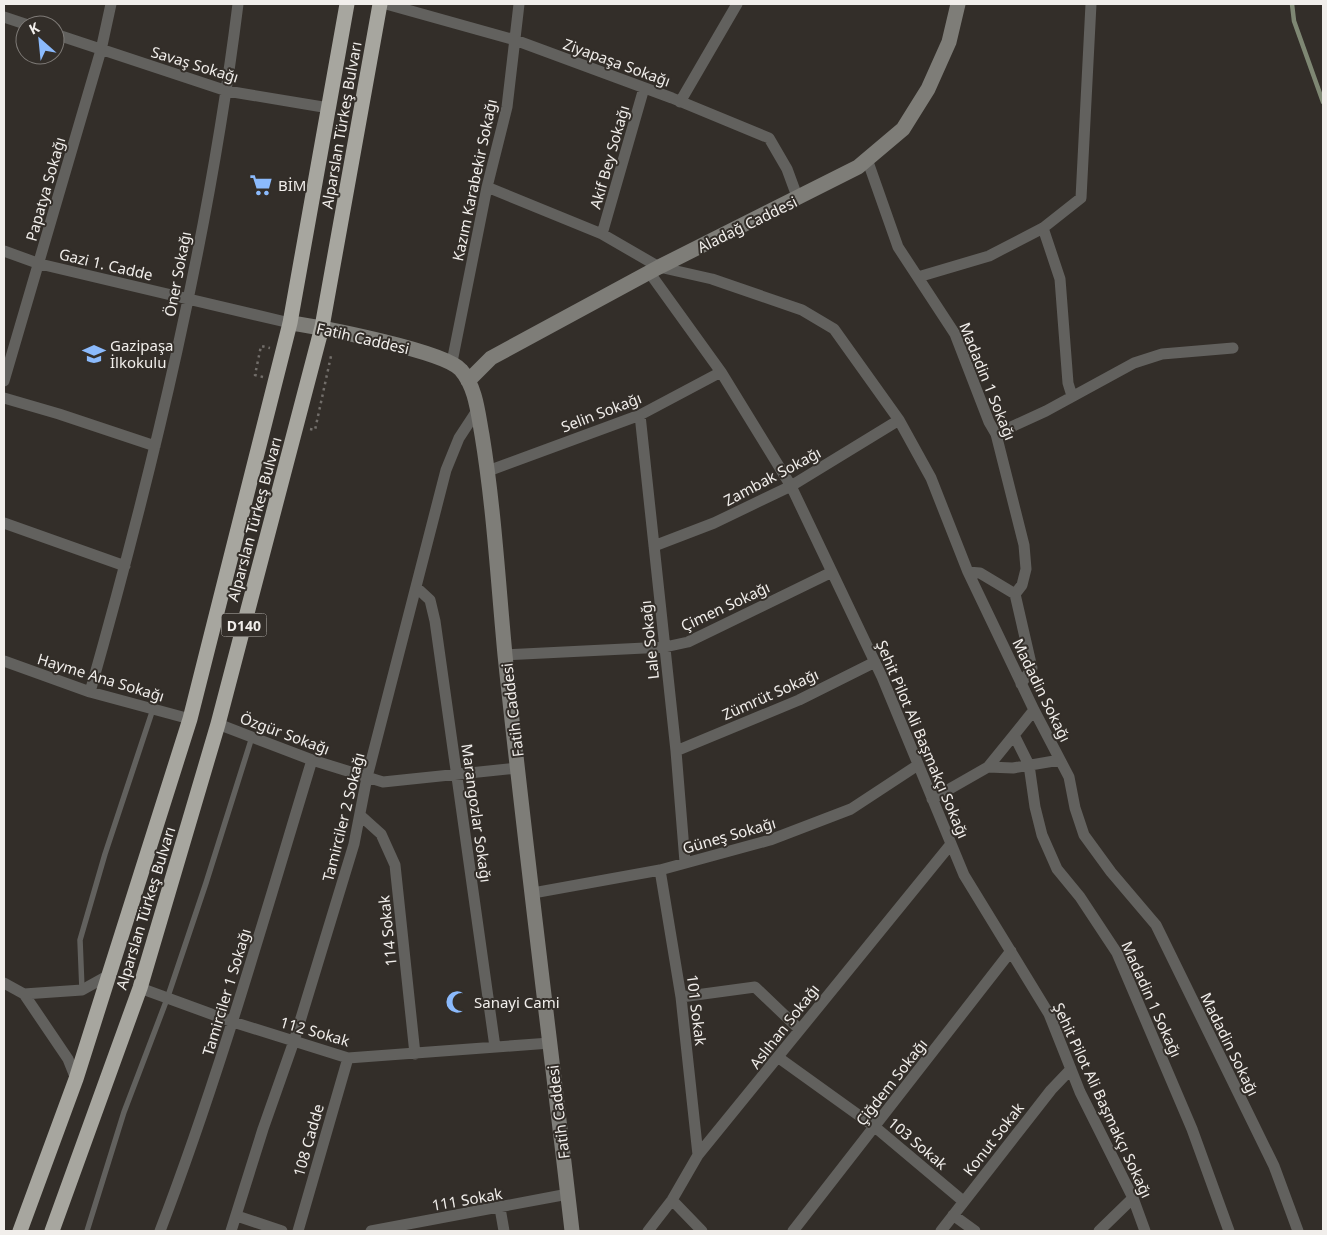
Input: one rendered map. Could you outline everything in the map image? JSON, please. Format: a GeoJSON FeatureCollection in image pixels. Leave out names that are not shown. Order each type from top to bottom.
{"type":"FeatureCollection","features":[{"type":"Feature","properties":{"kind":"highway","name":"Alparslan Türkeş Bulvarı"},"geometry":{"type":"LineString","coordinates":[[20,1231],[76,1079],[190,719],[290,323],[330,108],[347,4]]}},
{"type":"Feature","properties":{"kind":"highway","name":"Alparslan Türkeş Bulvarı"},"geometry":{"type":"LineString","coordinates":[[52,1231],[140,988],[218,724],[322,328],[380,4]]}},
{"type":"Feature","properties":{"kind":"main road","name":"Aladağ Caddesi"},"geometry":{"type":"LineString","coordinates":[[468,380],[491,358],[654,269],[858,167],[903,129],[928,90],[950,42],[958,4]]}},
{"type":"Feature","properties":{"kind":"main road","name":"Fatih Caddesi"},"geometry":{"type":"LineString","coordinates":[[290,323],[322,328],[432,354],[452,362],[468,380],[478,409],[488,471],[505,654],[572,1231]]}},
{"type":"Feature","properties":{"kind":"street","name":"Papatya Sokağı"},"geometry":{"type":"LineString","coordinates":[[4,381],[40,264],[101,50],[111,4]]}},
{"type":"Feature","properties":{"kind":"street","name":"Öner Sokağı"},"geometry":{"type":"LineString","coordinates":[[90,692],[126,566],[188,299],[227,91],[238,4]]}},
{"type":"Feature","properties":{"kind":"street","name":"Ziyapaşa Sokağı"},"geometry":{"type":"LineString","coordinates":[[386,4],[515,40],[644,88],[768,138],[787,169],[798,198]]}},
{"type":"Feature","properties":{"kind":"street","name":"Kazım Karabekir Sokağı"},"geometry":{"type":"LineString","coordinates":[[452,362],[487,187],[507,107],[519,4]]}},
{"type":"Feature","properties":{"kind":"street"},"geometry":{"type":"LineString","coordinates":[[680,102],[737,4]]}},
{"type":"Feature","properties":{"kind":"street"},"geometry":{"type":"LineString","coordinates":[[918,277],[989,256],[1043,228],[1081,198],[1091,4]]}},
{"type":"Feature","properties":{"kind":"street","name":"Savaş Sokağı"},"geometry":{"type":"LineString","coordinates":[[65,37],[227,91],[330,108]]}},
{"type":"Feature","properties":{"kind":"street","name":"Akif Bey Sokağı"},"geometry":{"type":"LineString","coordinates":[[602,234],[644,88]]}},
{"type":"Feature","properties":{"kind":"street","name":"Madadin 1 Sokağı"},"geometry":{"type":"LineString","coordinates":[[867,159],[892,234],[955,334],[989,422],[996,434],[1024,545],[1026,569],[1022,585],[1016,594]]}},
{"type":"Feature","properties":{"kind":"street","name":"Şehit Pilot Ali Başmakçı Sokağı"},"geometry":{"type":"LineString","coordinates":[[487,187],[602,234],[654,269],[721,372],[791,486],[875,662],[964,875],[1049,1014],[1071,1069],[1133,1198],[1145,1231]]}},
{"type":"Feature","properties":{"kind":"street"},"geometry":{"type":"LineString","coordinates":[[1043,228],[1060,279],[1068,383],[1072,396]]}},
{"type":"Feature","properties":{"kind":"street","name":"Gazi 1. Cadde"},"geometry":{"type":"LineString","coordinates":[[4,251],[40,264],[290,323]]}},
{"type":"Feature","properties":{"kind":"street","name":"Madadin Sokağı"},"geometry":{"type":"LineString","coordinates":[[654,269],[712,279],[802,310],[834,330],[899,420],[931,478],[968,572],[1034,710],[1069,777],[1075,808],[1084,835],[1110,872],[1156,925],[1274,1166],[1298,1231]]}},
{"type":"Feature","properties":{"kind":"street"},"geometry":{"type":"LineString","coordinates":[[996,434],[1134,363],[1162,354],[1234,348]]}},
{"type":"Feature","properties":{"kind":"street","name":"Selin Sokağı"},"geometry":{"type":"LineString","coordinates":[[488,471],[640,415],[721,372]]}},
{"type":"Feature","properties":{"kind":"street"},"geometry":{"type":"LineString","coordinates":[[4,398],[155,446]]}},
{"type":"Feature","properties":{"kind":"street","name":"Tamirciler 2 Sokağı"},"geometry":{"type":"LineString","coordinates":[[232,1231],[263,1129],[294,1041],[361,816],[367,777],[446,470],[459,438],[478,409]]}},
{"type":"Feature","properties":{"kind":"street","name":"Lale Sokağı"},"geometry":{"type":"LineString","coordinates":[[640,415],[676,751],[685,862]]}},
{"type":"Feature","properties":{"kind":"street","name":"Zambak Sokağı"},"geometry":{"type":"LineString","coordinates":[[654,546],[714,523],[791,486],[899,420]]}},
{"type":"Feature","properties":{"kind":"street"},"geometry":{"type":"LineString","coordinates":[[4,523],[126,566]]}},
{"type":"Feature","properties":{"kind":"street","name":"Çimen Sokağı"},"geometry":{"type":"LineString","coordinates":[[505,654],[665,647],[688,642],[832,572]]}},
{"type":"Feature","properties":{"kind":"street"},"geometry":{"type":"LineString","coordinates":[[968,572],[980,573],[1016,594],[1032,668],[1022,684]]}},
{"type":"Feature","properties":{"kind":"street","name":"Marangozlar Sokağı"},"geometry":{"type":"LineString","coordinates":[[417,588],[430,600],[435,621],[495,1047]]}},
{"type":"Feature","properties":{"kind":"street","name":"Hayme Ana Sokağı"},"geometry":{"type":"LineString","coordinates":[[4,661],[90,692],[190,719]]}},
{"type":"Feature","properties":{"kind":"street","name":"Zümrüt Sokağı"},"geometry":{"type":"LineString","coordinates":[[676,751],[799,700],[875,662]]}},
{"type":"Feature","properties":{"kind":"street"},"geometry":{"type":"LineString","coordinates":[[932,799],[988,767],[1034,710]]}},
{"type":"Feature","properties":{"kind":"street","name":"Özgür Sokağı"},"geometry":{"type":"LineString","coordinates":[[218,724],[312,760],[383,782],[518,768]]}},
{"type":"Feature","properties":{"kind":"street","name":"Madadin 1 Sokağı"},"geometry":{"type":"LineString","coordinates":[[1014,735],[1029,766],[1034,807],[1042,835],[1057,869],[1080,897],[1117,953],[1192,1129],[1229,1231]]}},
{"type":"Feature","properties":{"kind":"street","name":"Tamirciler 1 Sokağı"},"geometry":{"type":"LineString","coordinates":[[160,1231],[185,1165],[233,1022],[312,760]]}},
{"type":"Feature","properties":{"kind":"street"},"geometry":{"type":"LineString","coordinates":[[988,767],[1013,768],[1060,760]]}},
{"type":"Feature","properties":{"kind":"street","name":"Güneş Sokağı"},"geometry":{"type":"LineString","coordinates":[[532,893],[660,870],[770,840],[851,809],[918,765]]}},
{"type":"Feature","properties":{"kind":"street","name":"114 Sokak"},"geometry":{"type":"LineString","coordinates":[[361,816],[381,834],[395,865],[415,1054]]}},
{"type":"Feature","properties":{"kind":"street","name":"Aslıhan Sokağı"},"geometry":{"type":"LineString","coordinates":[[648,1231],[672,1200],[698,1156],[779,1058],[799,1029],[951,844]]}},
{"type":"Feature","properties":{"kind":"street","name":"101 Sokak"},"geometry":{"type":"LineString","coordinates":[[660,870],[681,997],[698,1156]]}},
{"type":"Feature","properties":{"kind":"street","name":"Çiğdem Sokağı"},"geometry":{"type":"LineString","coordinates":[[793,1231],[1011,951]]}},
{"type":"Feature","properties":{"kind":"street"},"geometry":{"type":"LineString","coordinates":[[24,994],[82,990],[109,975]]}},
{"type":"Feature","properties":{"kind":"street"},"geometry":{"type":"LineString","coordinates":[[4,983],[24,994],[68,1059],[76,1079]]}},
{"type":"Feature","properties":{"kind":"street"},"geometry":{"type":"LineString","coordinates":[[681,997],[755,987],[799,1029]]}},
{"type":"Feature","properties":{"kind":"street","name":"112 Sokak"},"geometry":{"type":"LineString","coordinates":[[140,988],[233,1022],[348,1058],[550,1043]]}},
{"type":"Feature","properties":{"kind":"street","name":"108 Cadde"},"geometry":{"type":"LineString","coordinates":[[298,1231],[348,1058]]}},
{"type":"Feature","properties":{"kind":"street","name":"103 Sokak"},"geometry":{"type":"LineString","coordinates":[[779,1058],[875,1127],[963,1201]]}},
{"type":"Feature","properties":{"kind":"street","name":"Konut Sokak"},"geometry":{"type":"LineString","coordinates":[[941,1231],[1052,1090],[1071,1069]]}},
{"type":"Feature","properties":{"kind":"street","name":"111 Sokak"},"geometry":{"type":"LineString","coordinates":[[371,1231],[568,1194]]}},
{"type":"Feature","properties":{"kind":"street"},"geometry":{"type":"LineString","coordinates":[[1099,1231],[1133,1198]]}},
{"type":"Feature","properties":{"kind":"street"},"geometry":{"type":"LineString","coordinates":[[672,1200],[702,1231]]}},
{"type":"Feature","properties":{"kind":"street"},"geometry":{"type":"LineString","coordinates":[[500,1208],[504,1231]]}},
{"type":"Feature","properties":{"kind":"street"},"geometry":{"type":"LineString","coordinates":[[953,1215],[975,1231]]}},
{"type":"Feature","properties":{"kind":"street"},"geometry":{"type":"LineString","coordinates":[[237,1216],[282,1231]]}},
{"type":"Feature","properties":{"kind":"lane"},"geometry":{"type":"LineString","coordinates":[[82,990],[80,940],[105,854],[154,709]]}},
{"type":"Feature","properties":{"kind":"lane"},"geometry":{"type":"LineString","coordinates":[[87,1231],[124,1112],[167,999],[252,737]]}},
{"type":"Feature","properties":{"kind":"path"},"geometry":{"type":"LineString","coordinates":[[255,375],[261,346]]}},
{"type":"Feature","properties":{"kind":"path"},"geometry":{"type":"LineString","coordinates":[[315,430],[331,353]]}},
{"type":"Feature","properties":{"kind":"waterway"},"geometry":{"type":"LineString","coordinates":[[1292,4],[1294,21],[1323,102]]}},
{"type":"Feature","properties":{"kind":"place","name":"BİM"},"geometry":{"type":"Point","coordinates":[261,185]}},
{"type":"Feature","properties":{"kind":"place","name":"Gazipaşa İlkokulu"},"geometry":{"type":"Point","coordinates":[94,354]}},
{"type":"Feature","properties":{"kind":"place","name":"Sanayi Cami"},"geometry":{"type":"Point","coordinates":[457,1002]}}]}
